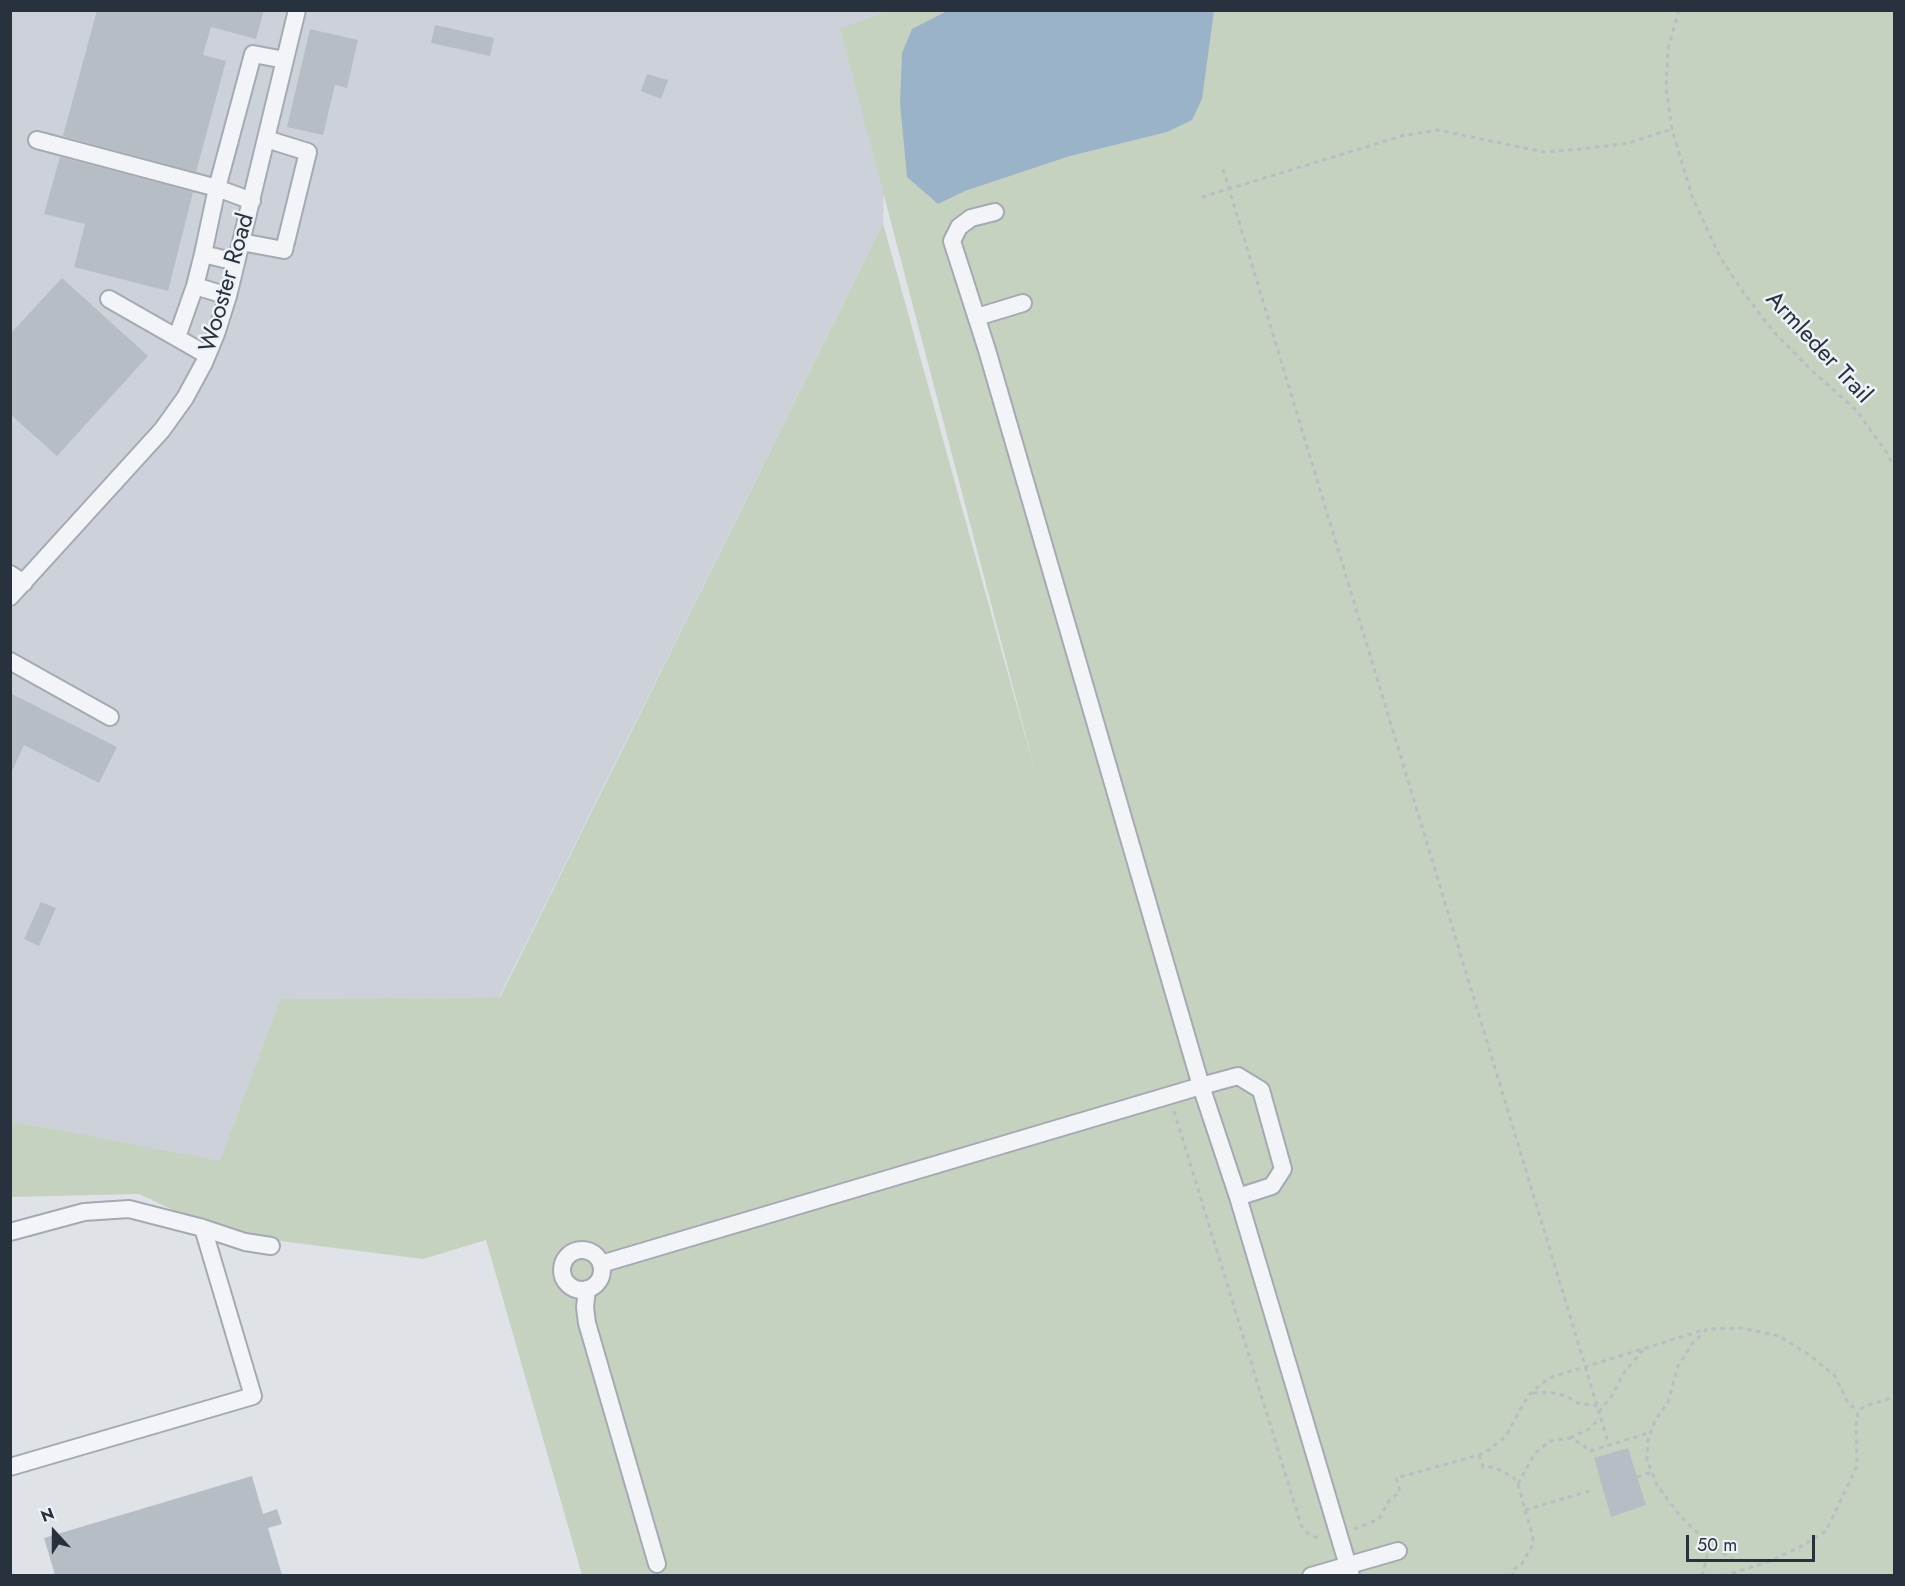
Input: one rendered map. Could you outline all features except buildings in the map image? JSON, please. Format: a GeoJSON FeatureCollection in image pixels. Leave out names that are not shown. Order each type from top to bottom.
{"type":"FeatureCollection","features":[{"type":"Feature","properties":{"kind":"street","name":"Wooster Road"},"geometry":{"type":"LineString","coordinates":[[10,597],[17,578],[162,430],[185,398],[207,355],[228,296],[297,10]]}},
{"type":"Feature","properties":{"kind":"street"},"geometry":{"type":"LineString","coordinates":[[177,338],[195,286],[217,188],[253,54],[285,60]]}},
{"type":"Feature","properties":{"kind":"street"},"geometry":{"type":"LineString","coordinates":[[241,242],[284,250],[308,152],[266,139]]}},
{"type":"Feature","properties":{"kind":"street"},"geometry":{"type":"LineString","coordinates":[[37,140],[217,188],[252,201]]}},
{"type":"Feature","properties":{"kind":"street"},"geometry":{"type":"LineString","coordinates":[[995,212],[971,218],[959,227],[952,241],[977,317],[1201,1086],[1238,1197],[1350,1570]]}},
{"type":"Feature","properties":{"kind":"street"},"geometry":{"type":"LineString","coordinates":[[203,254],[236,262]]}},
{"type":"Feature","properties":{"kind":"street"},"geometry":{"type":"LineString","coordinates":[[195,286],[228,296]]}},
{"type":"Feature","properties":{"kind":"street"},"geometry":{"type":"LineString","coordinates":[[108,299],[207,355]]}},
{"type":"Feature","properties":{"kind":"street"},"geometry":{"type":"LineString","coordinates":[[977,317],[1023,303]]}},
{"type":"Feature","properties":{"kind":"street"},"geometry":{"type":"LineString","coordinates":[[10,661],[110,717]]}},
{"type":"Feature","properties":{"kind":"street"},"geometry":{"type":"LineString","coordinates":[[601,1264],[1238,1076],[1261,1090],[1283,1169],[1272,1186],[1238,1197]]}},
{"type":"Feature","properties":{"kind":"street"},"geometry":{"type":"LineString","coordinates":[[10,1232],[84,1212],[129,1209],[203,1228],[245,1242],[271,1246]]}},
{"type":"Feature","properties":{"kind":"street"},"geometry":{"type":"LineString","coordinates":[[10,1467],[253,1396],[203,1228]]}},
{"type":"Feature","properties":{"kind":"street"},"geometry":{"type":"LineString","coordinates":[[587,1250],[598,1258],[601,1264],[601,1277],[598,1282],[587,1289],[574,1288],[564,1280],[561,1273],[564,1260],[574,1251],[587,1250]]}},
{"type":"Feature","properties":{"kind":"street"},"geometry":{"type":"LineString","coordinates":[[587,1289],[585,1307],[587,1323],[657,1564]]}},
{"type":"Feature","properties":{"kind":"street"},"geometry":{"type":"LineString","coordinates":[[1311,1575],[1350,1570],[1398,1551]]}},
{"type":"Feature","properties":{"kind":"path","name":"Armleder Trail"},"geometry":{"type":"LineString","coordinates":[[1679,10],[1668,49],[1666,88],[1672,129],[1692,196],[1719,255],[1743,292],[1773,331],[1809,368],[1857,411],[1887,453],[1894,467]]}},
{"type":"Feature","properties":{"kind":"path"},"geometry":{"type":"LineString","coordinates":[[1202,197],[1405,135],[1438,130],[1544,152],[1628,143],[1672,129]]}},
{"type":"Feature","properties":{"kind":"path"},"geometry":{"type":"LineString","coordinates":[[1223,169],[1609,1445]]}},
{"type":"Feature","properties":{"kind":"path"},"geometry":{"type":"LineString","coordinates":[[1172,1105],[1301,1525],[1315,1538],[1327,1539],[1375,1522],[1390,1499],[1400,1492],[1396,1478],[1479,1455],[1489,1450],[1506,1436],[1531,1393],[1552,1377],[1707,1329],[1741,1328],[1779,1336],[1811,1356],[1835,1376],[1848,1403],[1858,1411]]}},
{"type":"Feature","properties":{"kind":"path"},"geometry":{"type":"LineString","coordinates":[[1707,1329],[1692,1344],[1678,1366],[1668,1402],[1655,1421],[1648,1440],[1647,1460],[1657,1485],[1681,1517],[1709,1544],[1733,1560],[1770,1561]]}},
{"type":"Feature","properties":{"kind":"path"},"geometry":{"type":"LineString","coordinates":[[1599,1412],[1624,1371],[1645,1348]]}},
{"type":"Feature","properties":{"kind":"path"},"geometry":{"type":"LineString","coordinates":[[1531,1393],[1549,1392],[1566,1396],[1578,1403],[1597,1406]]}},
{"type":"Feature","properties":{"kind":"path"},"geometry":{"type":"LineString","coordinates":[[1723,1575],[1770,1561],[1800,1547],[1826,1531],[1857,1466],[1858,1411],[1865,1406],[1894,1397]]}},
{"type":"Feature","properties":{"kind":"path"},"geometry":{"type":"LineString","coordinates":[[1518,1484],[1535,1453],[1550,1441],[1570,1438],[1589,1429],[1600,1418]]}},
{"type":"Feature","properties":{"kind":"path"},"geometry":{"type":"LineString","coordinates":[[1570,1438],[1590,1451],[1651,1432]]}},
{"type":"Feature","properties":{"kind":"path"},"geometry":{"type":"LineString","coordinates":[[1479,1455],[1483,1467],[1494,1467],[1513,1478],[1518,1484],[1533,1537],[1532,1546],[1521,1565],[1512,1570],[1513,1575]]}},
{"type":"Feature","properties":{"kind":"path"},"geometry":{"type":"LineString","coordinates":[[1637,1477],[1652,1472]]}},
{"type":"Feature","properties":{"kind":"path"},"geometry":{"type":"LineString","coordinates":[[1525,1510],[1589,1491]]}},
{"type":"Feature","properties":{"kind":"path"},"geometry":{"type":"LineString","coordinates":[[1702,1575],[1709,1544]]}},
{"type":"Feature","properties":{"kind":"shaded area"},"geometry":{"type":"Polygon","coordinates":[[[10,11],[898,11],[888,14],[883,223],[499,997],[280,999],[220,1162],[11,1121],[10,11]]]}},
{"type":"Feature","properties":{"kind":"green space"},"geometry":{"type":"Polygon","coordinates":[[[891,10],[1894,11],[1894,1575],[582,1575],[486,1240],[423,1259],[224,1234],[139,1194],[11,1197],[11,1121],[220,1161],[280,999],[500,997],[883,223],[1036,775],[840,28],[891,10]]]}},
{"type":"Feature","properties":{"kind":"water"},"geometry":{"type":"Polygon","coordinates":[[[947,11],[1214,11],[1202,99],[1192,120],[1167,132],[1070,156],[965,191],[938,204],[907,177],[900,103],[902,53],[912,29],[947,11]]]}}]}
